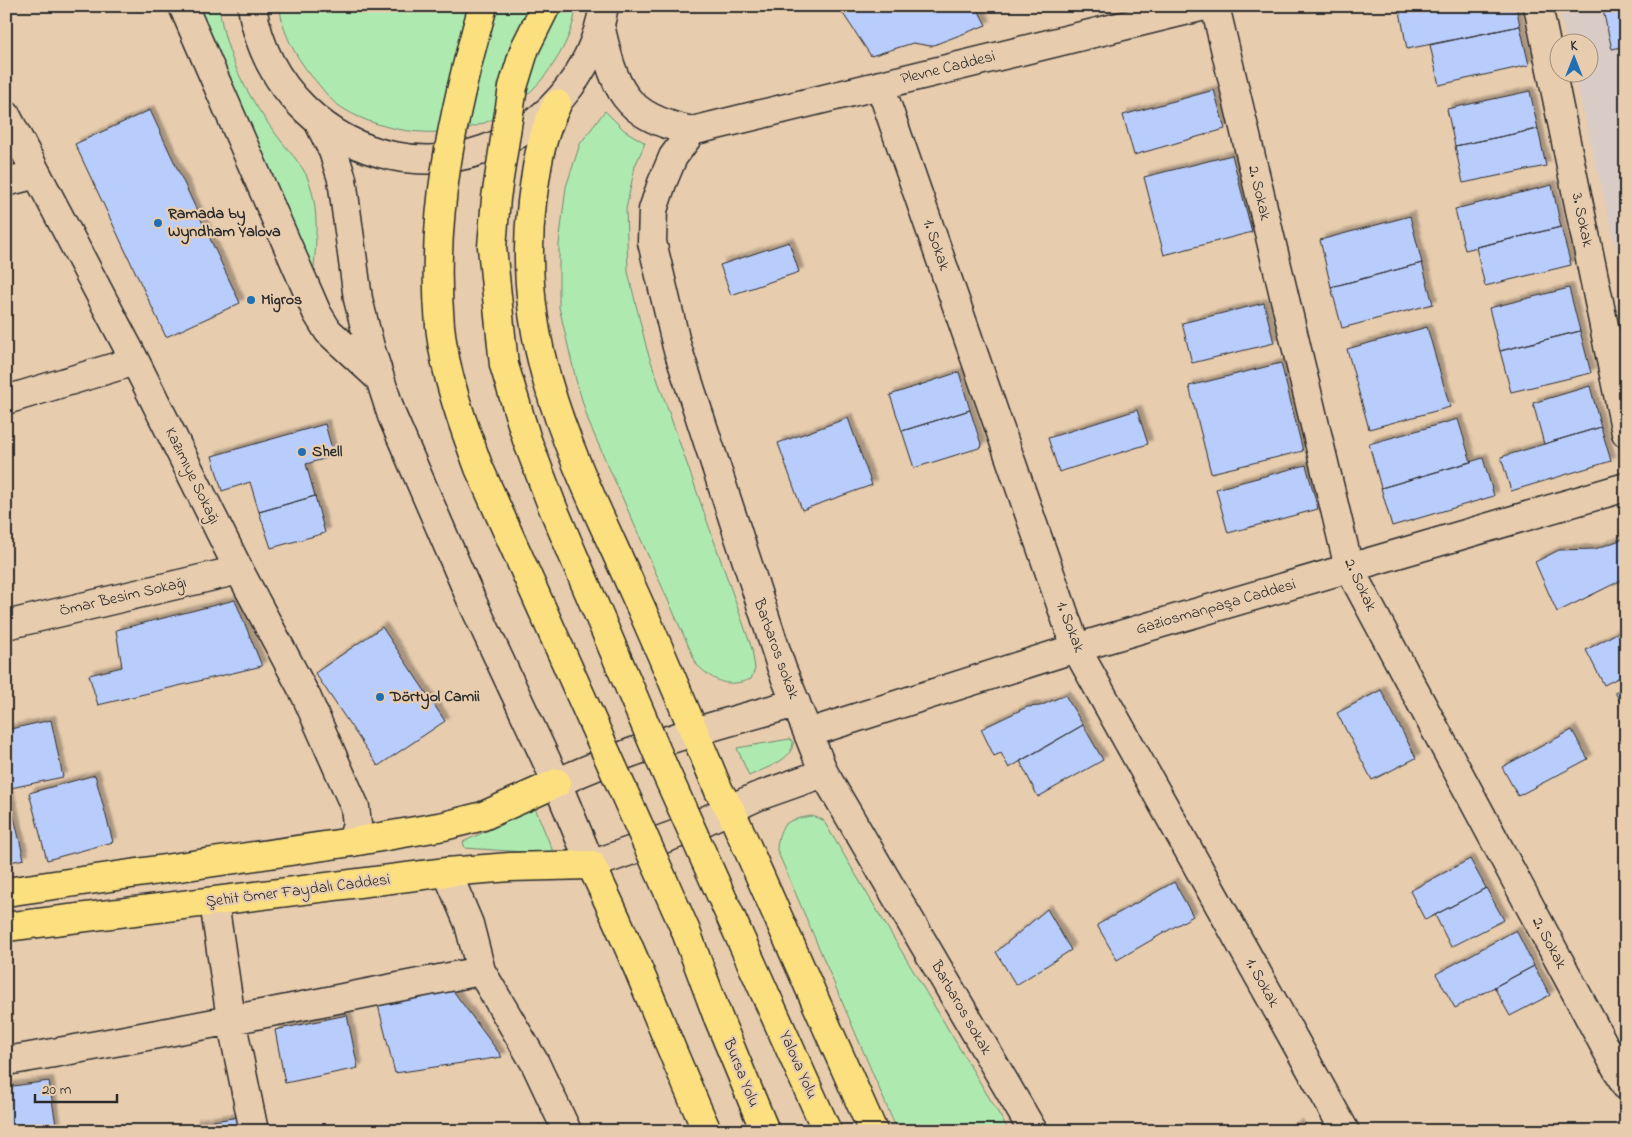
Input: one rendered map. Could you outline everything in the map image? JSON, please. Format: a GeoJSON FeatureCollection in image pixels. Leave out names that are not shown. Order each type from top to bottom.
{"type":"FeatureCollection","features":[{"type":"Feature","properties":{"kind":"main road","name":"Bursa Yolu"},"geometry":{"type":"LineString","coordinates":[[483,6],[463,78],[439,214],[440,327],[456,404],[479,468],[685,929],[717,1015],[765,1131]]}},
{"type":"Feature","properties":{"kind":"main road","name":"Yalova Yolu"},"geometry":{"type":"LineString","coordinates":[[546,6],[525,48],[514,88],[496,198],[492,247],[504,365],[527,440],[553,508],[663,766],[827,1131]]}},
{"type":"Feature","properties":{"kind":"main road"},"geometry":{"type":"LineString","coordinates":[[557,104],[541,142],[529,226],[530,290],[537,348],[549,393],[568,445],[719,791],[731,811],[873,1131]]}},
{"type":"Feature","properties":{"kind":"main road"},"geometry":{"type":"LineString","coordinates":[[6,892],[352,842],[444,826],[483,816],[557,783]]}},
{"type":"Feature","properties":{"kind":"main road"},"geometry":{"type":"LineString","coordinates":[[591,865],[614,912],[670,1048],[707,1131]]}},
{"type":"Feature","properties":{"kind":"main road","name":"Şehit Ömer Faydalı Caddesi"},"geometry":{"type":"LineString","coordinates":[[6,927],[448,872],[510,867],[591,865]]}},
{"type":"Feature","properties":{"kind":"street"},"geometry":{"type":"LineString","coordinates":[[183,6],[317,313],[328,331],[348,352],[380,379]]}},
{"type":"Feature","properties":{"kind":"street"},"geometry":{"type":"LineString","coordinates":[[252,6],[255,26],[269,62],[290,94],[318,121],[350,141],[385,154],[431,159],[459,156],[495,146],[528,128],[557,104],[580,74],[591,54],[602,16]]}},
{"type":"Feature","properties":{"kind":"street","name":"Plevne Caddesi"},"geometry":{"type":"LineString","coordinates":[[692,131],[1205,6]]}},
{"type":"Feature","properties":{"kind":"street","name":"2. Sokak"},"geometry":{"type":"LineString","coordinates":[[1215,6],[1349,568],[1626,1086]]}},
{"type":"Feature","properties":{"kind":"street","name":"3. Sokak"},"geometry":{"type":"LineString","coordinates":[[1538,6],[1626,434]]}},
{"type":"Feature","properties":{"kind":"street"},"geometry":{"type":"LineString","coordinates":[[602,16],[608,57],[618,86],[640,112],[664,125],[692,131]]}},
{"type":"Feature","properties":{"kind":"street","name":"1. Sokak"},"geometry":{"type":"LineString","coordinates":[[880,85],[1076,648],[1345,1131]]}},
{"type":"Feature","properties":{"kind":"street","name":"Kazımıye Sokağı"},"geometry":{"type":"LineString","coordinates":[[6,115],[135,361],[239,570],[306,696],[355,807],[357,824],[352,842]]}},
{"type":"Feature","properties":{"kind":"street"},"geometry":{"type":"LineString","coordinates":[[318,121],[333,151],[342,179],[358,299],[380,379],[416,475],[557,783],[591,865],[677,834],[731,811],[756,797],[824,773]]}},
{"type":"Feature","properties":{"kind":"street","name":"Barbaros sokak"},"geometry":{"type":"LineString","coordinates":[[692,131],[674,157],[662,183],[653,210],[652,242],[677,347],[782,669],[824,773],[1032,1131]]}},
{"type":"Feature","properties":{"kind":"street"},"geometry":{"type":"LineString","coordinates":[[6,182],[37,174]]}},
{"type":"Feature","properties":{"kind":"street"},"geometry":{"type":"LineString","coordinates":[[6,400],[135,361]]}},
{"type":"Feature","properties":{"kind":"street","name":"Gaziosmanpaşa Caddesi"},"geometry":{"type":"LineString","coordinates":[[808,733],[1076,648],[1626,487]]}},
{"type":"Feature","properties":{"kind":"street","name":"Ömar Besim Sokağı"},"geometry":{"type":"LineString","coordinates":[[6,625],[239,570]]}},
{"type":"Feature","properties":{"kind":"street"},"geometry":{"type":"LineString","coordinates":[[557,783],[615,757],[694,731],[796,703]]}},
{"type":"Feature","properties":{"kind":"street"},"geometry":{"type":"LineString","coordinates":[[448,872],[468,924],[481,971],[535,1063],[567,1131]]}},
{"type":"Feature","properties":{"kind":"street"},"geometry":{"type":"LineString","coordinates":[[214,902],[231,1019],[254,1131]]}},
{"type":"Feature","properties":{"kind":"street"},"geometry":{"type":"LineString","coordinates":[[6,1061],[146,1038],[231,1019],[481,971]]}},
{"type":"Feature","properties":{"kind":"shaded area"},"geometry":{"type":"Polygon","coordinates":[[[1559,6],[1626,6],[1626,288],[1576,82],[1600,82],[1600,32],[1565,32],[1559,6]]]}},
{"type":"Feature","properties":{"kind":"green space"},"geometry":{"type":"Polygon","coordinates":[[[194,6],[219,6],[226,41],[246,89],[306,174],[312,191],[316,215],[313,277],[194,6]]]}},
{"type":"Feature","properties":{"kind":"green space"},"geometry":{"type":"Polygon","coordinates":[[[280,6],[576,6],[569,35],[555,62],[524,98],[501,115],[484,123],[447,132],[427,132],[387,127],[368,121],[335,103],[297,55],[287,36],[280,6]]]}},
{"type":"Feature","properties":{"kind":"green space"},"geometry":{"type":"Polygon","coordinates":[[[605,111],[624,130],[645,143],[635,166],[626,209],[628,272],[647,350],[752,649],[755,669],[751,679],[743,682],[722,682],[710,676],[697,665],[589,423],[576,380],[559,307],[559,245],[566,187],[580,144],[605,111]]]}},
{"type":"Feature","properties":{"kind":"green space"},"geometry":{"type":"Polygon","coordinates":[[[790,739],[793,742],[792,749],[783,759],[749,776],[737,748],[790,739]]]}},
{"type":"Feature","properties":{"kind":"green space"},"geometry":{"type":"Polygon","coordinates":[[[535,808],[554,854],[465,848],[463,842],[535,808]]]}},
{"type":"Feature","properties":{"kind":"green space"},"geometry":{"type":"Polygon","coordinates":[[[812,816],[823,820],[1009,1131],[901,1131],[894,1123],[777,850],[780,833],[786,824],[796,819],[812,816]]]}},
{"type":"Feature","properties":{"kind":"building"},"geometry":{"type":"Polygon","coordinates":[[[852,6],[976,6],[986,25],[931,46],[913,43],[871,56],[842,12],[852,6]]]}},
{"type":"Feature","properties":{"kind":"building"},"geometry":{"type":"Polygon","coordinates":[[[1399,6],[1516,6],[1520,26],[1407,49],[1399,6]]]}},
{"type":"Feature","properties":{"kind":"building"},"geometry":{"type":"Polygon","coordinates":[[[1602,6],[1626,6],[1626,46],[1612,49],[1602,6]]]}},
{"type":"Feature","properties":{"kind":"building"},"geometry":{"type":"Polygon","coordinates":[[[1520,26],[1529,65],[1439,85],[1430,45],[1520,26]]]}},
{"type":"Feature","properties":{"kind":"building"},"geometry":{"type":"Polygon","coordinates":[[[1214,90],[1225,129],[1134,155],[1123,115],[1214,90]]]}},
{"type":"Feature","properties":{"kind":"building"},"geometry":{"type":"Polygon","coordinates":[[[1530,91],[1538,129],[1455,146],[1447,109],[1530,91]]]}},
{"type":"Feature","properties":{"kind":"building","name":"Ramada by Wyndham Yalova"},"geometry":{"type":"Polygon","coordinates":[[[150,110],[240,303],[166,337],[75,144],[150,110]]]}},
{"type":"Feature","properties":{"kind":"building"},"geometry":{"type":"Polygon","coordinates":[[[1538,129],[1546,166],[1463,183],[1455,146],[1538,129]]]}},
{"type":"Feature","properties":{"kind":"building"},"geometry":{"type":"Polygon","coordinates":[[[1232,155],[1252,232],[1164,255],[1144,177],[1232,155]]]}},
{"type":"Feature","properties":{"kind":"building"},"geometry":{"type":"Polygon","coordinates":[[[1552,185],[1561,227],[1465,250],[1455,209],[1552,185]]]}},
{"type":"Feature","properties":{"kind":"building"},"geometry":{"type":"Polygon","coordinates":[[[1410,216],[1422,263],[1331,287],[1320,240],[1410,216]]]}},
{"type":"Feature","properties":{"kind":"building"},"geometry":{"type":"Polygon","coordinates":[[[1561,227],[1571,265],[1485,286],[1476,247],[1561,227]]]}},
{"type":"Feature","properties":{"kind":"building"},"geometry":{"type":"Polygon","coordinates":[[[789,242],[799,272],[731,295],[720,265],[789,242]]]}},
{"type":"Feature","properties":{"kind":"building"},"geometry":{"type":"Polygon","coordinates":[[[1422,263],[1433,304],[1342,328],[1331,287],[1422,263]]]}},
{"type":"Feature","properties":{"kind":"building"},"geometry":{"type":"Polygon","coordinates":[[[1569,288],[1580,331],[1500,351],[1489,308],[1569,288]]]}},
{"type":"Feature","properties":{"kind":"building"},"geometry":{"type":"Polygon","coordinates":[[[1264,303],[1274,343],[1192,363],[1182,323],[1264,303]]]}},
{"type":"Feature","properties":{"kind":"building"},"geometry":{"type":"Polygon","coordinates":[[[1427,327],[1450,407],[1369,429],[1347,349],[1427,327]]]}},
{"type":"Feature","properties":{"kind":"building"},"geometry":{"type":"Polygon","coordinates":[[[1580,331],[1591,373],[1511,392],[1500,351],[1580,331]]]}},
{"type":"Feature","properties":{"kind":"building"},"geometry":{"type":"Polygon","coordinates":[[[1281,363],[1303,451],[1211,473],[1189,386],[1281,363]]]}},
{"type":"Feature","properties":{"kind":"building"},"geometry":{"type":"Polygon","coordinates":[[[959,372],[970,410],[902,431],[890,395],[959,372]]]}},
{"type":"Feature","properties":{"kind":"building"},"geometry":{"type":"Polygon","coordinates":[[[1590,386],[1601,427],[1544,444],[1533,403],[1590,386]]]}},
{"type":"Feature","properties":{"kind":"building"},"geometry":{"type":"Polygon","coordinates":[[[970,410],[982,447],[914,468],[902,431],[970,410]]]}},
{"type":"Feature","properties":{"kind":"building"},"geometry":{"type":"Polygon","coordinates":[[[1137,410],[1148,444],[1059,472],[1048,438],[1137,410]]]}},
{"type":"Feature","properties":{"kind":"building"},"geometry":{"type":"Polygon","coordinates":[[[848,418],[872,485],[802,510],[778,443],[848,418]]]}},
{"type":"Feature","properties":{"kind":"building"},"geometry":{"type":"Polygon","coordinates":[[[1458,419],[1471,462],[1381,488],[1369,444],[1458,419]]]}},
{"type":"Feature","properties":{"kind":"building"},"geometry":{"type":"Polygon","coordinates":[[[325,424],[334,456],[306,464],[315,496],[259,512],[250,482],[222,491],[212,456],[325,424]]]}},
{"type":"Feature","properties":{"kind":"building"},"geometry":{"type":"Polygon","coordinates":[[[1601,427],[1611,461],[1511,491],[1501,457],[1601,427]]]}},
{"type":"Feature","properties":{"kind":"building"},"geometry":{"type":"Polygon","coordinates":[[[1483,458],[1494,496],[1392,526],[1381,488],[1483,458]]]}},
{"type":"Feature","properties":{"kind":"building"},"geometry":{"type":"Polygon","coordinates":[[[1306,465],[1318,509],[1228,533],[1216,489],[1306,465]]]}},
{"type":"Feature","properties":{"kind":"building"},"geometry":{"type":"Polygon","coordinates":[[[315,496],[325,533],[271,548],[259,512],[315,496]]]}},
{"type":"Feature","properties":{"kind":"building"},"geometry":{"type":"Polygon","coordinates":[[[1626,538],[1626,578],[1557,612],[1535,562],[1559,550],[1595,549],[1626,538]]]}},
{"type":"Feature","properties":{"kind":"building"},"geometry":{"type":"Polygon","coordinates":[[[235,600],[262,666],[98,705],[89,675],[122,667],[116,630],[235,600]]]}},
{"type":"Feature","properties":{"kind":"building","name":"Dörtyol Camii"},"geometry":{"type":"Polygon","coordinates":[[[382,627],[445,721],[378,766],[315,673],[382,627]]]}},
{"type":"Feature","properties":{"kind":"building"},"geometry":{"type":"Polygon","coordinates":[[[1626,628],[1626,674],[1604,685],[1586,650],[1626,628]]]}},
{"type":"Feature","properties":{"kind":"building"},"geometry":{"type":"Polygon","coordinates":[[[1626,686],[1626,713],[1615,692],[1626,686]]]}},
{"type":"Feature","properties":{"kind":"building"},"geometry":{"type":"Polygon","coordinates":[[[1381,690],[1416,758],[1372,780],[1337,713],[1381,690]]]}},
{"type":"Feature","properties":{"kind":"building"},"geometry":{"type":"Polygon","coordinates":[[[1065,695],[1083,725],[1009,768],[1001,753],[994,756],[981,729],[1027,707],[1040,706],[1065,695]]]}},
{"type":"Feature","properties":{"kind":"building"},"geometry":{"type":"Polygon","coordinates":[[[51,720],[63,777],[6,789],[6,730],[51,720]]]}},
{"type":"Feature","properties":{"kind":"building"},"geometry":{"type":"Polygon","coordinates":[[[1083,725],[1103,760],[1038,797],[1020,761],[1083,725]]]}},
{"type":"Feature","properties":{"kind":"building"},"geometry":{"type":"Polygon","coordinates":[[[1572,730],[1588,759],[1518,796],[1502,767],[1572,730]]]}},
{"type":"Feature","properties":{"kind":"building"},"geometry":{"type":"Polygon","coordinates":[[[95,775],[113,842],[47,860],[29,793],[95,775]]]}},
{"type":"Feature","properties":{"kind":"building"},"geometry":{"type":"Polygon","coordinates":[[[9,796],[24,859],[6,863],[6,797],[9,796]]]}},
{"type":"Feature","properties":{"kind":"building"},"geometry":{"type":"Polygon","coordinates":[[[1470,859],[1486,888],[1425,920],[1410,891],[1470,859]]]}},
{"type":"Feature","properties":{"kind":"building"},"geometry":{"type":"Polygon","coordinates":[[[1174,882],[1193,916],[1117,960],[1097,925],[1174,882]]]}},
{"type":"Feature","properties":{"kind":"building"},"geometry":{"type":"Polygon","coordinates":[[[1486,888],[1504,920],[1451,947],[1435,915],[1486,888]]]}},
{"type":"Feature","properties":{"kind":"building"},"geometry":{"type":"Polygon","coordinates":[[[1047,909],[1071,950],[1016,985],[996,952],[1047,909]]]}},
{"type":"Feature","properties":{"kind":"building"},"geometry":{"type":"Polygon","coordinates":[[[1516,930],[1534,966],[1455,1008],[1436,974],[1516,930]]]}},
{"type":"Feature","properties":{"kind":"building"},"geometry":{"type":"Polygon","coordinates":[[[1534,966],[1550,995],[1510,1016],[1494,987],[1534,966]]]}},
{"type":"Feature","properties":{"kind":"building"},"geometry":{"type":"Polygon","coordinates":[[[451,988],[502,1057],[395,1073],[378,1005],[451,988]]]}},
{"type":"Feature","properties":{"kind":"building"},"geometry":{"type":"Polygon","coordinates":[[[347,1015],[358,1068],[285,1083],[275,1030],[347,1015]]]}},
{"type":"Feature","properties":{"kind":"building"},"geometry":{"type":"Polygon","coordinates":[[[49,1081],[57,1131],[6,1131],[6,1087],[49,1081]]]}},
{"type":"Feature","properties":{"kind":"building"},"geometry":{"type":"Polygon","coordinates":[[[239,1117],[241,1131],[195,1131],[194,1124],[239,1117]]]}},
{"type":"Feature","properties":{"kind":"building"},"geometry":{"type":"Polygon","coordinates":[[[1298,1124],[1302,1131],[1286,1131],[1298,1124]]]}},
{"type":"Feature","properties":{"kind":"place","name":"Ramada by Wyndham Yalova"},"geometry":{"type":"Point","coordinates":[158,223]}},
{"type":"Feature","properties":{"kind":"place","name":"Migros"},"geometry":{"type":"Point","coordinates":[251,300]}},
{"type":"Feature","properties":{"kind":"place","name":"Shell"},"geometry":{"type":"Point","coordinates":[302,452]}},
{"type":"Feature","properties":{"kind":"place","name":"Dörtyol Camii"},"geometry":{"type":"Point","coordinates":[380,697]}}]}
